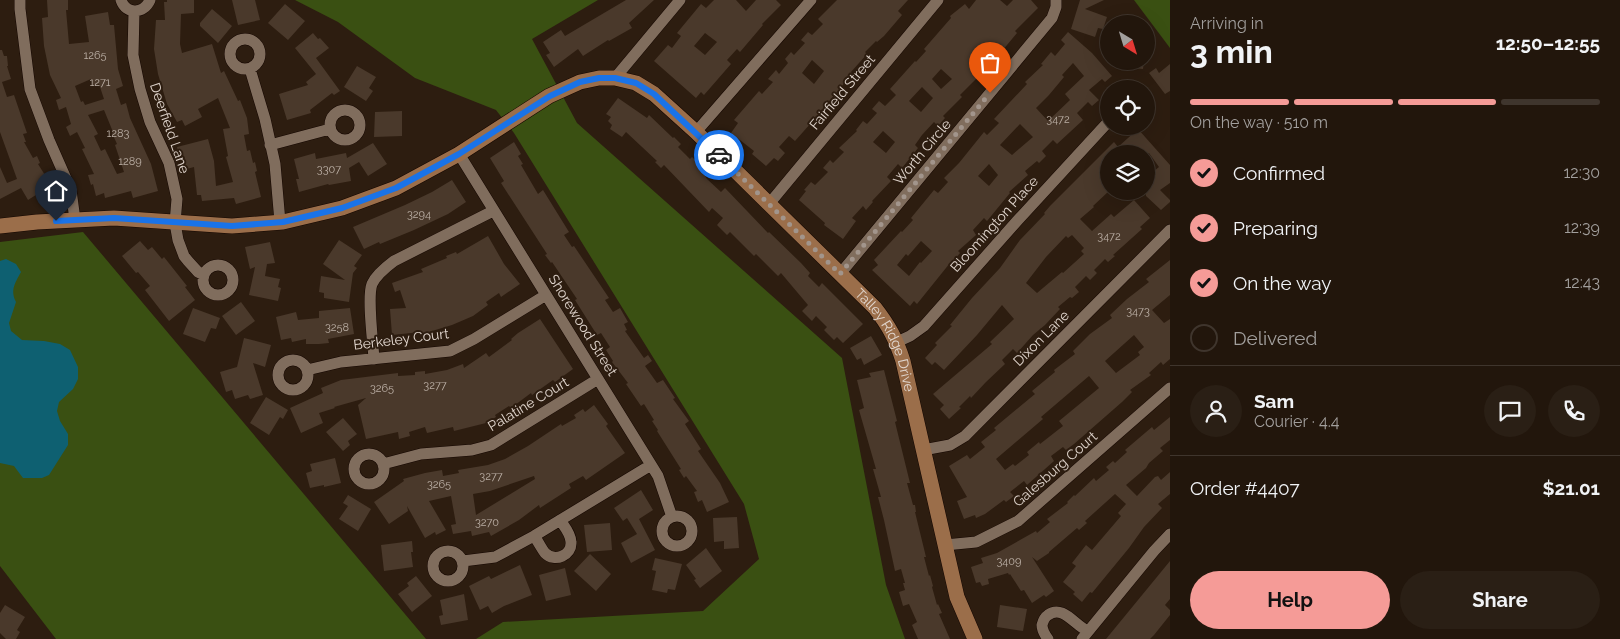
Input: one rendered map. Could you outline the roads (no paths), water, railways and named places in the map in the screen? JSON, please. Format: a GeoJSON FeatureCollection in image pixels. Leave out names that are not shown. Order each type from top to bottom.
{"type":"FeatureCollection","features":[{"type":"Feature","properties":{"kind":"street"},"geometry":{"type":"LineString","coordinates":[[20,0],[30,90],[71,190],[75,220]]}},
{"type":"Feature","properties":{"kind":"street"},"geometry":{"type":"LineString","coordinates":[[121,0],[125,8],[134,12],[144,9],[150,0]]}},
{"type":"Feature","properties":{"kind":"street"},"geometry":{"type":"LineString","coordinates":[[615,78],[680,0]]}},
{"type":"Feature","properties":{"kind":"street"},"geometry":{"type":"LineString","coordinates":[[696,132],[811,0]]}},
{"type":"Feature","properties":{"kind":"street","name":"Fairfield Street"},"geometry":{"type":"LineString","coordinates":[[769,204],[938,0]]}},
{"type":"Feature","properties":{"kind":"street","name":"Worth Circle"},"geometry":{"type":"LineString","coordinates":[[840,274],[1052,18],[1056,7],[1056,0]]}},
{"type":"Feature","properties":{"kind":"street","name":"Deerfield Lane"},"geometry":{"type":"LineString","coordinates":[[134,12],[133,55],[140,89],[150,122],[169,162],[177,199],[175,223],[178,240],[184,256],[198,272],[204,275]]}},
{"type":"Feature","properties":{"kind":"street"},"geometry":{"type":"LineString","coordinates":[[250,69],[275,164],[280,222]]}},
{"type":"Feature","properties":{"kind":"street","name":"Talley Ridge Drive"},"geometry":{"type":"LineString","coordinates":[[0,226],[114,218],[232,226],[280,222],[342,208],[396,188],[459,154],[550,96],[580,82],[599,78],[615,78],[636,83],[654,94],[696,132],[875,308],[889,325],[903,361],[956,597],[975,639]]}},
{"type":"Feature","properties":{"kind":"street"},"geometry":{"type":"LineString","coordinates":[[270,145],[330,129]]}},
{"type":"Feature","properties":{"kind":"street","name":"Bloomington Place"},"geometry":{"type":"LineString","coordinates":[[897,342],[924,326],[1100,131]]}},
{"type":"Feature","properties":{"kind":"street","name":"Shorewood Street"},"geometry":{"type":"LineString","coordinates":[[459,154],[651,464],[658,476],[672,517]]}},
{"type":"Feature","properties":{"kind":"street"},"geometry":{"type":"LineString","coordinates":[[374,359],[370,296],[372,283],[382,270],[493,211]]}},
{"type":"Feature","properties":{"kind":"street","name":"Dixon Lane"},"geometry":{"type":"LineString","coordinates":[[923,450],[950,445],[965,436],[1170,230]]}},
{"type":"Feature","properties":{"kind":"street","name":"Berkeley Court"},"geometry":{"type":"LineString","coordinates":[[307,370],[341,362],[450,351],[474,339],[546,295]]}},
{"type":"Feature","properties":{"kind":"street","name":"Palatine Court"},"geometry":{"type":"LineString","coordinates":[[384,464],[422,454],[472,450],[491,445],[598,379]]}},
{"type":"Feature","properties":{"kind":"street","name":"Galesburg Court"},"geometry":{"type":"LineString","coordinates":[[945,545],[976,542],[1018,521],[1170,388]]}},
{"type":"Feature","properties":{"kind":"street"},"geometry":{"type":"LineString","coordinates":[[463,561],[495,557],[534,536],[651,464]]}},
{"type":"Feature","properties":{"kind":"street"},"geometry":{"type":"LineString","coordinates":[[534,536],[545,553],[551,557],[558,558],[564,556],[569,551],[571,538],[560,520]]}},
{"type":"Feature","properties":{"kind":"street"},"geometry":{"type":"LineString","coordinates":[[1048,639],[1042,625],[1045,618],[1056,612],[1062,613],[1082,629],[1085,635],[1170,534]]}},
{"type":"Feature","properties":{"kind":"water"},"geometry":{"type":"Polygon","coordinates":[[[6,259],[16,264],[21,272],[13,290],[16,302],[9,323],[11,331],[22,340],[60,344],[70,350],[78,367],[78,379],[73,389],[59,402],[57,411],[60,421],[68,434],[68,445],[49,475],[42,478],[23,478],[14,466],[0,463],[0,261],[6,259]]]}}]}
